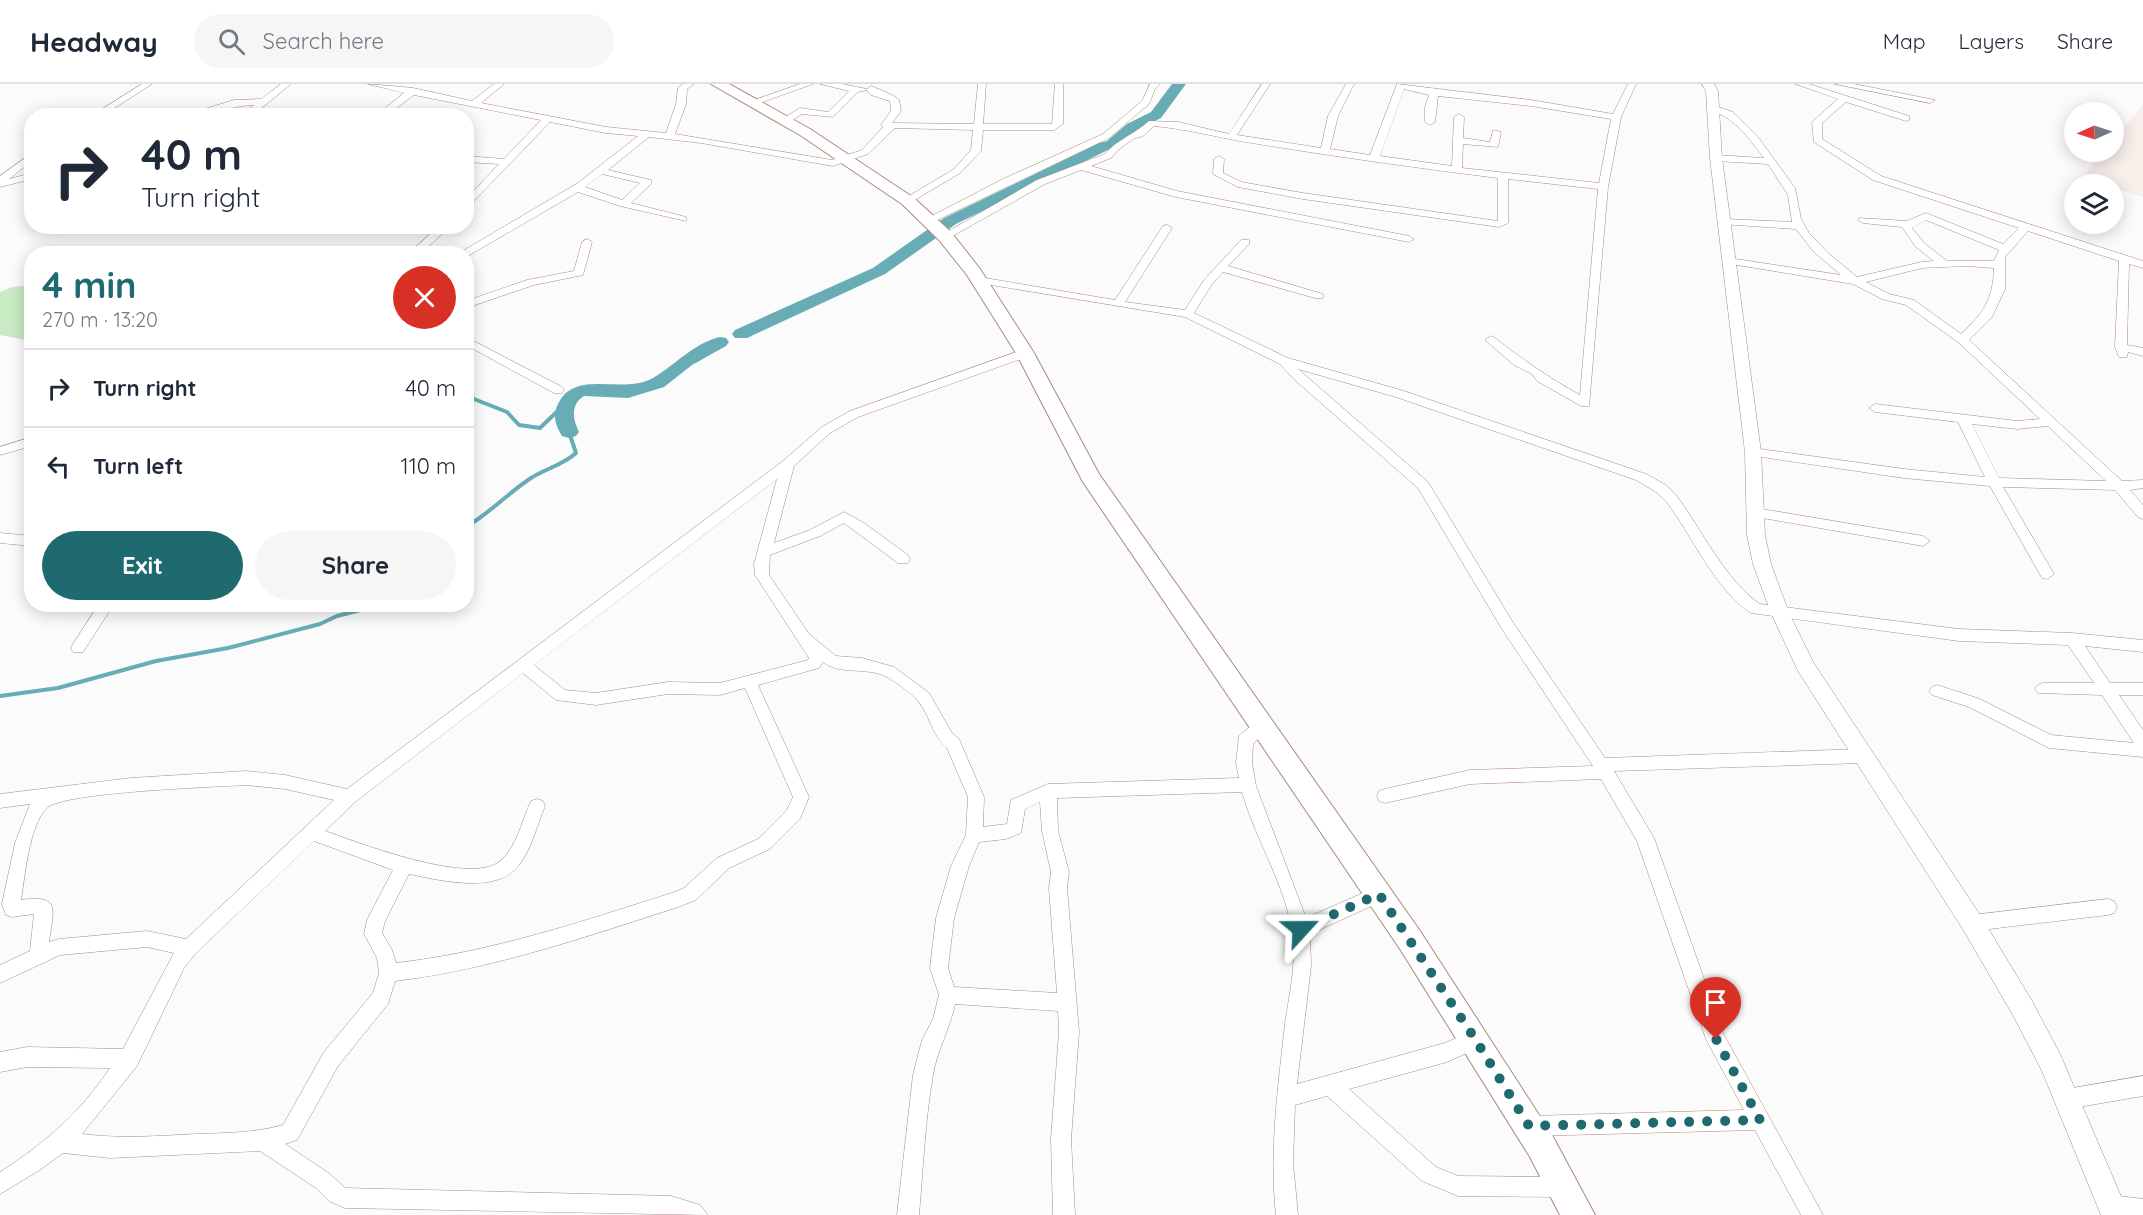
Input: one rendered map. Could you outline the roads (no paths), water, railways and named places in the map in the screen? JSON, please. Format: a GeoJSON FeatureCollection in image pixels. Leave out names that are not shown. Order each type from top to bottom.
{"type":"FeatureCollection","features":[{"type":"Feature","properties":{"kind":"main road"},"geometry":{"type":"LineString","coordinates":[[718,84],[785,121],[908,201],[938,229],[978,280],[1025,353],[1090,477],[1379,894],[1475,1039],[1529,1126],[1578,1215]]}},
{"type":"Feature","properties":{"kind":"street"},"geometry":{"type":"LineString","coordinates":[[108,108],[148,84]]}},
{"type":"Feature","properties":{"kind":"street"},"geometry":{"type":"LineString","coordinates":[[254,108],[287,84]]}},
{"type":"Feature","properties":{"kind":"street"},"geometry":{"type":"LineString","coordinates":[[372,84],[390,85],[475,105],[606,130],[701,140],[832,163],[865,152],[889,127],[894,125],[908,127],[1054,127],[1058,124],[1059,84]]}},
{"type":"Feature","properties":{"kind":"street"},"geometry":{"type":"LineString","coordinates":[[473,108],[500,84]]}},
{"type":"Feature","properties":{"kind":"street"},"geometry":{"type":"LineString","coordinates":[[669,137],[681,104],[683,88],[690,84]]}},
{"type":"Feature","properties":{"kind":"street"},"geometry":{"type":"LineString","coordinates":[[752,102],[809,84]]}},
{"type":"Feature","properties":{"kind":"street"},"geometry":{"type":"LineString","coordinates":[[824,84],[856,89],[875,86],[874,93],[886,95],[894,100],[896,111],[886,125],[889,127]]}},
{"type":"Feature","properties":{"kind":"street"},"geometry":{"type":"LineString","coordinates":[[908,201],[957,171],[976,151],[981,84]]}},
{"type":"Feature","properties":{"kind":"street"},"geometry":{"type":"LineString","coordinates":[[938,229],[1007,181],[1106,136],[1146,102],[1151,88],[1156,84]]}},
{"type":"Feature","properties":{"kind":"street"},"geometry":{"type":"LineString","coordinates":[[1231,137],[1266,84]]}},
{"type":"Feature","properties":{"kind":"street"},"geometry":{"type":"LineString","coordinates":[[1325,152],[1333,116],[1350,84]]}},
{"type":"Feature","properties":{"kind":"street"},"geometry":{"type":"LineString","coordinates":[[1491,340],[1518,362],[1536,371],[1541,378],[1585,403],[1603,187],[1616,117],[1632,84]]}},
{"type":"Feature","properties":{"kind":"street"},"geometry":{"type":"LineString","coordinates":[[1708,84],[1712,91],[1716,158],[1753,452],[1756,535],[1762,564],[1780,612],[1805,666],[1972,923],[2023,1009],[2067,1099],[2113,1210],[2143,1209]]}},
{"type":"Feature","properties":{"kind":"street"},"geometry":{"type":"LineString","coordinates":[[1800,84],[1906,118]]}},
{"type":"Feature","properties":{"kind":"street"},"geometry":{"type":"LineString","coordinates":[[1839,84],[1930,100]]}},
{"type":"Feature","properties":{"kind":"street"},"geometry":{"type":"LineString","coordinates":[[1374,158],[1400,85],[1434,93],[1616,117]]}},
{"type":"Feature","properties":{"kind":"street"},"geometry":{"type":"LineString","coordinates":[[785,121],[800,111],[830,115],[856,89]]}},
{"type":"Feature","properties":{"kind":"street"},"geometry":{"type":"LineString","coordinates":[[390,108],[413,91]]}},
{"type":"Feature","properties":{"kind":"street"},"geometry":{"type":"LineString","coordinates":[[1430,122],[1430,107],[1434,93]]}},
{"type":"Feature","properties":{"kind":"street"},"geometry":{"type":"LineString","coordinates":[[1843,99],[1817,122],[1817,140],[1877,178],[2143,265]]}},
{"type":"Feature","properties":{"kind":"street"},"geometry":{"type":"LineString","coordinates":[[216,108],[234,103],[261,102]]}},
{"type":"Feature","properties":{"kind":"street"},"geometry":{"type":"LineString","coordinates":[[1713,108],[1728,112],[1735,117],[1771,161],[1792,194],[1794,213],[1800,226],[1824,256],[1854,280],[1886,297],[1910,302],[1962,340],[2119,486],[2143,514]]}},
{"type":"Feature","properties":{"kind":"street"},"geometry":{"type":"LineString","coordinates":[[1457,170],[1459,117]]}},
{"type":"Feature","properties":{"kind":"street"},"geometry":{"type":"LineString","coordinates":[[474,192],[547,119]]}},
{"type":"Feature","properties":{"kind":"street"},"geometry":{"type":"LineString","coordinates":[[938,229],[1041,182],[1108,156],[1115,148],[1140,134],[1152,123],[1178,125],[1231,137],[1325,152],[1603,187]]}},
{"type":"Feature","properties":{"kind":"street"},"geometry":{"type":"LineString","coordinates":[[1457,140],[1495,145],[1496,132]]}},
{"type":"Feature","properties":{"kind":"street"},"geometry":{"type":"LineString","coordinates":[[474,249],[577,188],[646,135]]}},
{"type":"Feature","properties":{"kind":"street"},"geometry":{"type":"LineString","coordinates":[[1716,158],[1771,161]]}},
{"type":"Feature","properties":{"kind":"street"},"geometry":{"type":"LineString","coordinates":[[1219,159],[1218,174],[1238,184],[1303,196],[1499,224],[1503,223],[1503,176]]}},
{"type":"Feature","properties":{"kind":"street"},"geometry":{"type":"LineString","coordinates":[[474,160],[505,162]]}},
{"type":"Feature","properties":{"kind":"street"},"geometry":{"type":"LineString","coordinates":[[0,183],[24,163]]}},
{"type":"Feature","properties":{"kind":"street"},"geometry":{"type":"LineString","coordinates":[[1079,166],[1186,197],[1409,239]]}},
{"type":"Feature","properties":{"kind":"street"},"geometry":{"type":"LineString","coordinates":[[600,171],[647,182],[624,204]]}},
{"type":"Feature","properties":{"kind":"street"},"geometry":{"type":"LineString","coordinates":[[0,183],[24,178]]}},
{"type":"Feature","properties":{"kind":"street"},"geometry":{"type":"LineString","coordinates":[[577,188],[624,204],[682,219]]}},
{"type":"Feature","properties":{"kind":"street"},"geometry":{"type":"LineString","coordinates":[[1863,220],[1908,224],[1926,216],[2005,249]]}},
{"type":"Feature","properties":{"kind":"street"},"geometry":{"type":"LineString","coordinates":[[1725,222],[1800,226]]}},
{"type":"Feature","properties":{"kind":"street"},"geometry":{"type":"LineString","coordinates":[[1908,224],[1907,228],[1920,244],[1945,264]]}},
{"type":"Feature","properties":{"kind":"street"},"geometry":{"type":"LineString","coordinates":[[1118,304],[1167,228]]}},
{"type":"Feature","properties":{"kind":"street"},"geometry":{"type":"LineString","coordinates":[[1962,340],[1986,317],[1999,289],[1999,265],[2005,249],[2026,228]]}},
{"type":"Feature","properties":{"kind":"street"},"geometry":{"type":"LineString","coordinates":[[422,246],[437,234]]}},
{"type":"Feature","properties":{"kind":"street"},"geometry":{"type":"LineString","coordinates":[[1188,314],[1208,282],[1245,242]]}},
{"type":"Feature","properties":{"kind":"street"},"geometry":{"type":"LineString","coordinates":[[474,302],[531,282],[579,273],[587,243]]}},
{"type":"Feature","properties":{"kind":"street"},"geometry":{"type":"LineString","coordinates":[[2124,259],[2122,350],[2143,352]]}},
{"type":"Feature","properties":{"kind":"street"},"geometry":{"type":"LineString","coordinates":[[1729,261],[1854,280],[1922,265],[1999,265]]}},
{"type":"Feature","properties":{"kind":"street"},"geometry":{"type":"LineString","coordinates":[[1222,268],[1318,296]]}},
{"type":"Feature","properties":{"kind":"street"},"geometry":{"type":"LineString","coordinates":[[978,280],[1188,314],[1284,362],[1400,394],[1630,473],[1659,486],[1671,498],[1726,578],[1749,606],[1756,610],[1959,635],[2072,639],[2143,646]]}},
{"type":"Feature","properties":{"kind":"street"},"geometry":{"type":"LineString","coordinates":[[474,344],[558,390]]}},
{"type":"Feature","properties":{"kind":"street"},"geometry":{"type":"LineString","coordinates":[[0,1184],[60,1142],[110,1087],[130,1059],[178,962],[189,948],[349,797],[788,464],[826,430],[854,414],[1025,353]]}},
{"type":"Feature","properties":{"kind":"street"},"geometry":{"type":"LineString","coordinates":[[1284,362],[1423,485],[1507,626],[1604,769],[1645,838],[1716,1039],[1812,1215]]}},
{"type":"Feature","properties":{"kind":"street"},"geometry":{"type":"LineString","coordinates":[[1875,408],[2023,426],[2052,422]]}},
{"type":"Feature","properties":{"kind":"street"},"geometry":{"type":"LineString","coordinates":[[1963,418],[1995,484],[2047,574]]}},
{"type":"Feature","properties":{"kind":"street"},"geometry":{"type":"LineString","coordinates":[[0,451],[24,444]]}},
{"type":"Feature","properties":{"kind":"street"},"geometry":{"type":"LineString","coordinates":[[1753,452],[1935,478],[1995,484],[2119,486],[2143,484]]}},
{"type":"Feature","properties":{"kind":"street"},"geometry":{"type":"LineString","coordinates":[[523,665],[561,696],[596,699],[668,688],[720,689],[750,683],[814,664],[817,657],[766,585],[762,575],[761,564],[788,464]]}},
{"type":"Feature","properties":{"kind":"street"},"geometry":{"type":"LineString","coordinates":[[1756,513],[1923,542]]}},
{"type":"Feature","properties":{"kind":"street"},"geometry":{"type":"LineString","coordinates":[[764,552],[815,533],[844,517],[864,528],[885,547],[903,559]]}},
{"type":"Feature","properties":{"kind":"street"},"geometry":{"type":"LineString","coordinates":[[0,538],[24,540]]}},
{"type":"Feature","properties":{"kind":"street"},"geometry":{"type":"LineString","coordinates":[[78,648],[103,612]]}},
{"type":"Feature","properties":{"kind":"street"},"geometry":{"type":"LineString","coordinates":[[804,638],[832,661],[862,664],[889,671],[924,697],[946,738],[953,744],[974,788],[977,811],[974,835],[957,875],[945,918],[939,968],[948,995],[942,1021],[932,1040],[923,1076],[908,1215]]}},
{"type":"Feature","properties":{"kind":"street"},"geometry":{"type":"LineString","coordinates":[[2072,639],[2143,743]]}},
{"type":"Feature","properties":{"kind":"street"},"geometry":{"type":"LineString","coordinates":[[388,973],[447,966],[542,943],[678,899],[690,894],[723,863],[764,844],[794,814],[801,797],[750,683]]}},
{"type":"Feature","properties":{"kind":"street"},"geometry":{"type":"LineString","coordinates":[[2043,689],[2143,689]]}},
{"type":"Feature","properties":{"kind":"street"},"geometry":{"type":"LineString","coordinates":[[1936,691],[1974,703],[2049,741],[2143,750]]}},
{"type":"Feature","properties":{"kind":"street"},"geometry":{"type":"LineString","coordinates":[[1263,726],[1245,741],[1243,751],[1248,785],[1279,864],[1301,929],[1300,971],[1282,1156],[1287,1215]]}},
{"type":"Feature","properties":{"kind":"street"},"geometry":{"type":"LineString","coordinates":[[1385,796],[1470,777],[1862,756]]}},
{"type":"Feature","properties":{"kind":"street"},"geometry":{"type":"LineString","coordinates":[[0,801],[131,785],[246,778],[285,782],[349,797]]}},
{"type":"Feature","properties":{"kind":"street"},"geometry":{"type":"LineString","coordinates":[[974,835],[1006,832],[1015,828],[1017,805],[1048,791],[1248,785]]}},
{"type":"Feature","properties":{"kind":"street"},"geometry":{"type":"LineString","coordinates":[[1048,791],[1050,831],[1059,872],[1058,888],[1069,1032],[1061,1138],[1064,1215]]}},
{"type":"Feature","properties":{"kind":"street"},"geometry":{"type":"LineString","coordinates":[[39,955],[44,908],[40,905],[16,910],[12,909],[11,904],[20,857],[36,809],[43,800],[53,794]]}},
{"type":"Feature","properties":{"kind":"street"},"geometry":{"type":"LineString","coordinates":[[311,833],[404,866],[456,876],[503,870],[511,862],[537,806]]}},
{"type":"Feature","properties":{"kind":"street"},"geometry":{"type":"LineString","coordinates":[[60,1142],[110,1148],[262,1141],[290,1133],[331,1059],[381,998],[388,973],[386,956],[373,934],[376,920],[404,866]]}},
{"type":"Feature","properties":{"kind":"street"},"geometry":{"type":"LineString","coordinates":[[1301,929],[1379,894]]}},
{"type":"Feature","properties":{"kind":"street"},"geometry":{"type":"LineString","coordinates":[[1972,923],[2108,907]]}},
{"type":"Feature","properties":{"kind":"street"},"geometry":{"type":"LineString","coordinates":[[0,974],[59,947],[147,939],[189,948]]}},
{"type":"Feature","properties":{"kind":"street"},"geometry":{"type":"LineString","coordinates":[[948,995],[1067,1003]]}},
{"type":"Feature","properties":{"kind":"street"},"geometry":{"type":"LineString","coordinates":[[1287,1097],[1447,1052],[1475,1039]]}},
{"type":"Feature","properties":{"kind":"street"},"geometry":{"type":"LineString","coordinates":[[0,1062],[27,1058],[130,1059]]}},
{"type":"Feature","properties":{"kind":"street"},"geometry":{"type":"LineString","coordinates":[[1330,1085],[1429,1174],[1458,1186],[1563,1187]]}},
{"type":"Feature","properties":{"kind":"street"},"geometry":{"type":"LineString","coordinates":[[2067,1099],[2143,1086]]}},
{"type":"Feature","properties":{"kind":"street"},"geometry":{"type":"LineString","coordinates":[[1529,1126],[1760,1120]]}},
{"type":"Feature","properties":{"kind":"street"},"geometry":{"type":"LineString","coordinates":[[262,1141],[323,1180],[336,1194],[345,1198],[466,1208],[671,1206],[697,1215]]}},
{"type":"Feature","properties":{"kind":"waterway"},"geometry":{"type":"LineString","coordinates":[[741,334],[879,271],[950,221],[1104,146],[1111,145],[1132,127],[1156,115],[1179,84]]}},
{"type":"Feature","properties":{"kind":"waterway"},"geometry":{"type":"LineString","coordinates":[[569,432],[564,421],[565,407],[571,396],[580,390],[628,392],[658,383],[686,361],[720,342]]}},
{"type":"Feature","properties":{"kind":"waterway"},"geometry":{"type":"LineString","coordinates":[[474,399],[507,412],[519,425],[540,428],[568,401]]}},
{"type":"Feature","properties":{"kind":"waterway"},"geometry":{"type":"LineString","coordinates":[[474,522],[531,478],[576,453],[569,432]]}},
{"type":"Feature","properties":{"kind":"waterway"},"geometry":{"type":"LineString","coordinates":[[0,696],[58,688],[156,661],[228,648],[320,624],[353,612]]}}]}
